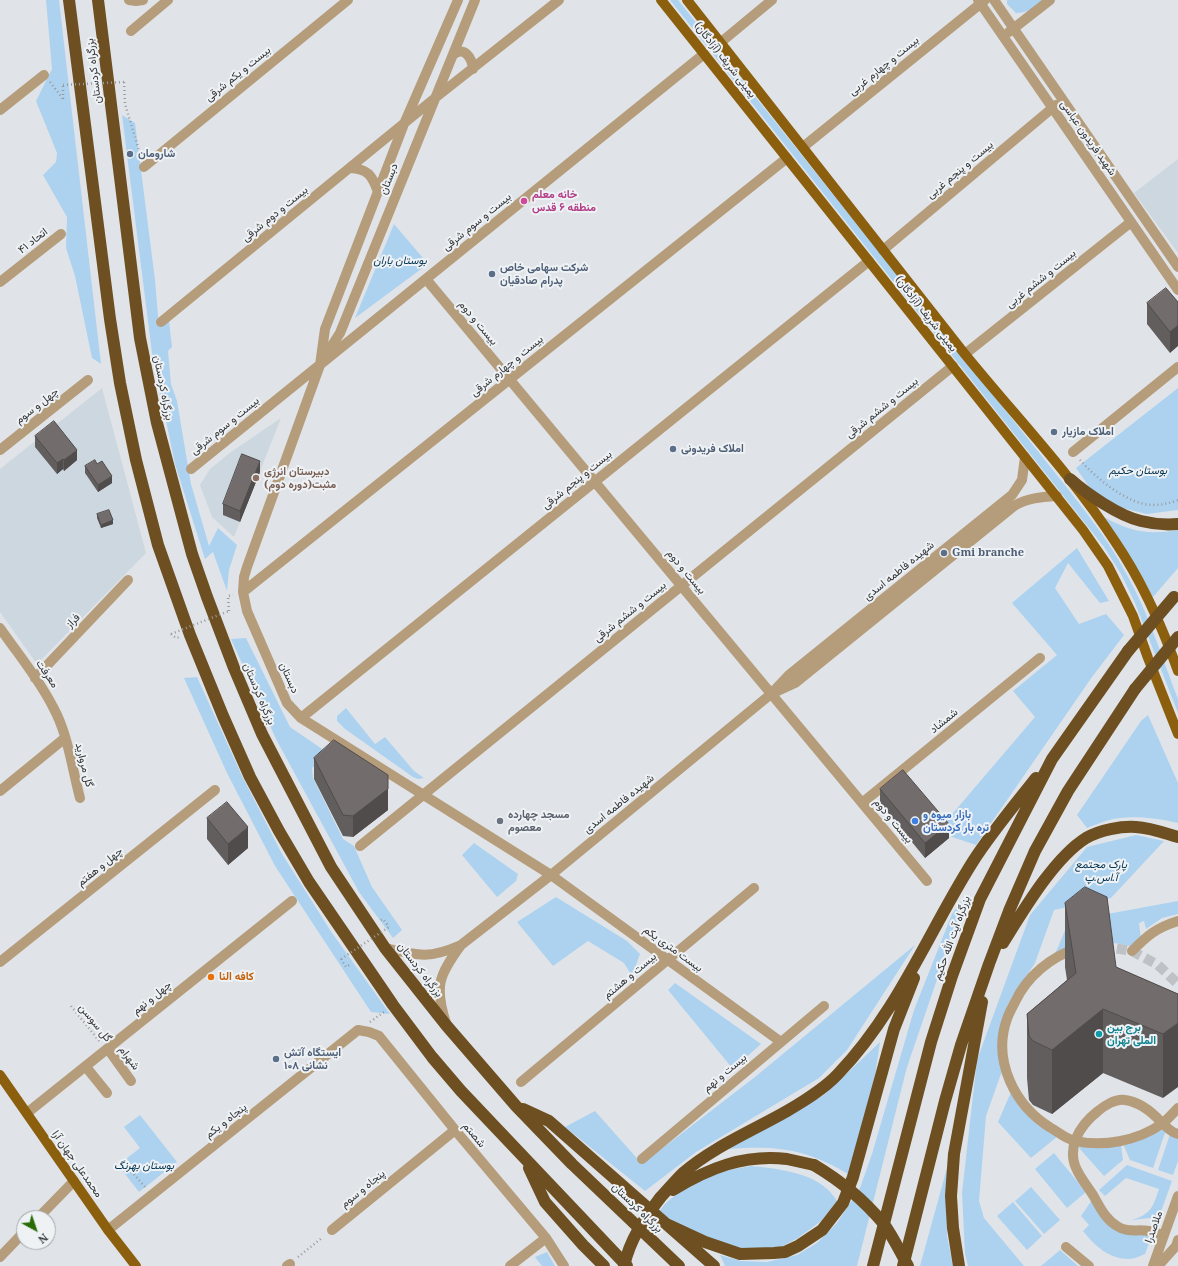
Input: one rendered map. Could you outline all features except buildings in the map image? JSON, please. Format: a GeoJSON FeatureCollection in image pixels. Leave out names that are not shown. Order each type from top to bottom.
{"type":"FeatureCollection","features":[{"type":"Feature","properties":{"kind":"highway","name":"بزرگراه کردستان"},"geometry":{"type":"LineString","coordinates":[[69,0],[110,319],[119,376],[136,460],[158,545],[201,664],[223,716],[250,777],[279,831],[309,882],[393,1006],[432,1057],[461,1091],[627,1266]]}},
{"type":"Feature","properties":{"kind":"highway","name":"بزرگراه کردستان"},"geometry":{"type":"LineString","coordinates":[[98,0],[140,338],[157,423],[192,554],[234,668],[262,734],[331,867],[385,948],[446,1025],[516,1106],[572,1164],[679,1266]]}},
{"type":"Feature","properties":{"kind":"highway"},"geometry":{"type":"LineString","coordinates":[[1070,479],[1081,489],[1118,511],[1140,521],[1154,524],[1178,524]]}},
{"type":"Feature","properties":{"kind":"highway","name":"بزرگراه آیت الله حکیم"},"geometry":{"type":"LineString","coordinates":[[874,1266],[931,1042],[952,976],[980,899],[1052,759],[1128,651],[1176,595]]}},
{"type":"Feature","properties":{"kind":"highway"},"geometry":{"type":"LineString","coordinates":[[903,1266],[955,1066],[989,964],[1009,911],[1035,851],[1068,791],[1135,689],[1173,640]]}},
{"type":"Feature","properties":{"kind":"highway"},"geometry":{"type":"LineString","coordinates":[[624,1266],[629,1247],[642,1222],[660,1198],[682,1174],[704,1158],[794,1107],[837,1076],[864,1045],[927,944],[972,863],[1004,817],[1052,759]]}},
{"type":"Feature","properties":{"kind":"highway"},"geometry":{"type":"LineString","coordinates":[[959,1266],[953,1228],[952,1196],[954,1154],[989,964],[1040,887],[1070,852],[1087,838],[1102,832],[1119,828],[1135,827],[1149,829],[1178,837]]}},
{"type":"Feature","properties":{"kind":"highway"},"geometry":{"type":"LineString","coordinates":[[664,1223],[705,1242],[740,1254],[774,1254],[785,1252],[798,1246],[822,1230],[843,1203],[853,1177],[894,1029],[927,944]]}},
{"type":"Feature","properties":{"kind":"highway"},"geometry":{"type":"LineString","coordinates":[[516,1106],[550,1121],[714,1266]]}},
{"type":"Feature","properties":{"kind":"highway"},"geometry":{"type":"LineString","coordinates":[[660,1198],[703,1172],[738,1161],[762,1158],[788,1159],[814,1165],[837,1179],[867,1206],[883,1224],[908,1266]]}},
{"type":"Feature","properties":{"kind":"highway"},"geometry":{"type":"LineString","coordinates":[[526,1160],[545,1202],[583,1245],[604,1266]]}},
{"type":"Feature","properties":{"kind":"main road","name":"یمینی شریف (آزادگان)"},"geometry":{"type":"LineString","coordinates":[[662,0],[1083,530],[1108,566],[1133,616],[1178,734]]}},
{"type":"Feature","properties":{"kind":"main road","name":"یمینی شریف (آزادگان)"},"geometry":{"type":"LineString","coordinates":[[687,0],[965,354],[1070,479],[1116,542],[1173,640],[1178,671]]}},
{"type":"Feature","properties":{"kind":"main road","name":"محمدعلی جهان آرا"},"geometry":{"type":"LineString","coordinates":[[0,1075],[108,1230],[136,1266]]}},
{"type":"Feature","properties":{"kind":"street"},"geometry":{"type":"LineString","coordinates":[[129,0],[143,0]]}},
{"type":"Feature","properties":{"kind":"street"},"geometry":{"type":"LineString","coordinates":[[131,31],[168,0]]}},
{"type":"Feature","properties":{"kind":"street","name":"بیست و یکم شرقی"},"geometry":{"type":"LineString","coordinates":[[144,167],[348,0]]}},
{"type":"Feature","properties":{"kind":"street","name":"دبستان"},"geometry":{"type":"LineString","coordinates":[[458,0],[404,124],[325,329],[320,364],[247,568],[243,592],[244,602],[251,623],[286,703],[301,718],[551,875]]}},
{"type":"Feature","properties":{"kind":"street","name":"دبستان"},"geometry":{"type":"LineString","coordinates":[[320,364],[340,333],[475,0]]}},
{"type":"Feature","properties":{"kind":"street"},"geometry":{"type":"LineString","coordinates":[[435,98],[559,0]]}},
{"type":"Feature","properties":{"kind":"street"},"geometry":{"type":"LineString","coordinates":[[720,42],[772,0]]}},
{"type":"Feature","properties":{"kind":"street","name":"شهید فریدون عباسی"},"geometry":{"type":"LineString","coordinates":[[994,0],[1178,267]]}},
{"type":"Feature","properties":{"kind":"street"},"geometry":{"type":"LineString","coordinates":[[1004,37],[1050,0]]}},
{"type":"Feature","properties":{"kind":"street","name":"شهید فریدون عباسی"},"geometry":{"type":"LineString","coordinates":[[981,1],[1052,108],[1178,290]]}},
{"type":"Feature","properties":{"kind":"street","name":"بیست و چهارم غربی"},"geometry":{"type":"LineString","coordinates":[[803,147],[981,1]]}},
{"type":"Feature","properties":{"kind":"street"},"geometry":{"type":"LineString","coordinates":[[453,55],[460,51],[468,55],[471,59],[473,69]]}},
{"type":"Feature","properties":{"kind":"street","name":"بیست و سوم شرقی"},"geometry":{"type":"LineString","coordinates":[[191,469],[704,54]]}},
{"type":"Feature","properties":{"kind":"street"},"geometry":{"type":"LineString","coordinates":[[0,110],[44,75]]}},
{"type":"Feature","properties":{"kind":"street","name":"بیست و دوم شرقی"},"geometry":{"type":"LineString","coordinates":[[160,322],[435,98]]}},
{"type":"Feature","properties":{"kind":"street","name":"بیست و پنجم غربی"},"geometry":{"type":"LineString","coordinates":[[883,250],[1063,100]]}},
{"type":"Feature","properties":{"kind":"street","name":"بیست و چهارم شرقی"},"geometry":{"type":"LineString","coordinates":[[243,592],[787,158]]}},
{"type":"Feature","properties":{"kind":"street"},"geometry":{"type":"LineString","coordinates":[[350,168],[366,171],[371,175],[378,192]]}},
{"type":"Feature","properties":{"kind":"street"},"geometry":{"type":"LineString","coordinates":[[1110,192],[1121,185]]}},
{"type":"Feature","properties":{"kind":"street","name":"بیست و ششم غربی"},"geometry":{"type":"LineString","coordinates":[[965,354],[1131,222]]}},
{"type":"Feature","properties":{"kind":"street","name":"اتحاد ۴۱"},"geometry":{"type":"LineString","coordinates":[[0,282],[62,234]]}},
{"type":"Feature","properties":{"kind":"street","name":"بیست و پنجم شرقی"},"geometry":{"type":"LineString","coordinates":[[301,718],[869,261]]}},
{"type":"Feature","properties":{"kind":"street","name":"بیست و دوم"},"geometry":{"type":"LineString","coordinates":[[426,279],[927,881]]}},
{"type":"Feature","properties":{"kind":"street","name":"بیست و ششم شرقی"},"geometry":{"type":"LineString","coordinates":[[360,846],[953,366]]}},
{"type":"Feature","properties":{"kind":"street"},"geometry":{"type":"LineString","coordinates":[[1073,452],[1178,367]]}},
{"type":"Feature","properties":{"kind":"street","name":"چهل و سوم"},"geometry":{"type":"LineString","coordinates":[[0,450],[88,380]]}},
{"type":"Feature","properties":{"kind":"street","name":"شهیده فاطمه اسدی"},"geometry":{"type":"LineString","coordinates":[[461,945],[551,875],[771,694],[789,676],[1015,499],[1022,480],[1025,457]]}},
{"type":"Feature","properties":{"kind":"street","name":"شهیده فاطمه اسدی"},"geometry":{"type":"LineString","coordinates":[[1015,499],[1057,496]]}},
{"type":"Feature","properties":{"kind":"street","name":"فراز"},"geometry":{"type":"LineString","coordinates":[[35,678],[128,580]]}},
{"type":"Feature","properties":{"kind":"street","name":"معرفت"},"geometry":{"type":"LineString","coordinates":[[0,628],[54,707],[65,738]]}},
{"type":"Feature","properties":{"kind":"street","name":"شمشاد"},"geometry":{"type":"LineString","coordinates":[[862,803],[1040,658]]}},
{"type":"Feature","properties":{"kind":"street"},"geometry":{"type":"LineString","coordinates":[[0,791],[65,738]]}},
{"type":"Feature","properties":{"kind":"street","name":"گل مروارید"},"geometry":{"type":"LineString","coordinates":[[65,738],[80,798]]}},
{"type":"Feature","properties":{"kind":"street","name":"چهل و هفتم"},"geometry":{"type":"LineString","coordinates":[[0,962],[215,790]]}},
{"type":"Feature","properties":{"kind":"street","name":"بیست متری یکم"},"geometry":{"type":"LineString","coordinates":[[551,875],[781,1042]]}},
{"type":"Feature","properties":{"kind":"street","name":"بیست و هشتم"},"geometry":{"type":"LineString","coordinates":[[521,1082],[754,888]]}},
{"type":"Feature","properties":{"kind":"street","name":"چهل و نهم"},"geometry":{"type":"LineString","coordinates":[[27,1113],[292,901]]}},
{"type":"Feature","properties":{"kind":"street"},"geometry":{"type":"LineString","coordinates":[[1132,951],[1147,937],[1160,928],[1178,922]]}},
{"type":"Feature","properties":{"kind":"street"},"geometry":{"type":"LineString","coordinates":[[385,948],[407,953],[431,955],[461,945]]}},
{"type":"Feature","properties":{"kind":"street"},"geometry":{"type":"LineString","coordinates":[[446,1025],[440,1001],[439,988],[441,976],[446,966],[461,945]]}},
{"type":"Feature","properties":{"kind":"street"},"geometry":{"type":"LineString","coordinates":[[1079,948],[1066,952],[1038,970],[1019,993],[1006,1019],[1002,1045],[1006,1073],[1014,1092],[1039,1121],[1070,1140],[1097,1144],[1127,1140],[1148,1131],[1163,1123],[1178,1108]]}},
{"type":"Feature","properties":{"kind":"street","name":"بیست و نهم"},"geometry":{"type":"LineString","coordinates":[[642,1159],[824,1006]]}},
{"type":"Feature","properties":{"kind":"street","name":"شصتم"},"geometry":{"type":"LineString","coordinates":[[358,1030],[379,1036],[455,1130],[546,1238],[564,1266]]}},
{"type":"Feature","properties":{"kind":"street","name":"پنجاه و یکم"},"geometry":{"type":"LineString","coordinates":[[108,1230],[358,1030]]}},
{"type":"Feature","properties":{"kind":"street","name":"شهرام"},"geometry":{"type":"LineString","coordinates":[[107,1050],[131,1081]]}},
{"type":"Feature","properties":{"kind":"street"},"geometry":{"type":"LineString","coordinates":[[86,1067],[107,1093]]}},
{"type":"Feature","properties":{"kind":"street"},"geometry":{"type":"LineString","coordinates":[[1164,1235],[1149,1231],[1125,1230],[1118,1227],[1107,1218],[1078,1172],[1074,1163],[1072,1152],[1075,1141],[1091,1116],[1106,1105],[1124,1099],[1137,1103],[1151,1112],[1168,1130],[1178,1134]]}},
{"type":"Feature","properties":{"kind":"street","name":"پنجاه و سوم"},"geometry":{"type":"LineString","coordinates":[[332,1230],[455,1130]]}},
{"type":"Feature","properties":{"kind":"street"},"geometry":{"type":"LineString","coordinates":[[46,1210],[74,1181]]}},
{"type":"Feature","properties":{"kind":"street","name":"ملاصدرا"},"geometry":{"type":"LineString","coordinates":[[1153,1266],[1178,1196]]}},
{"type":"Feature","properties":{"kind":"street"},"geometry":{"type":"LineString","coordinates":[[510,1266],[546,1238]]}},
{"type":"Feature","properties":{"kind":"street"},"geometry":{"type":"LineString","coordinates":[[0,1257],[16,1240]]}},
{"type":"Feature","properties":{"kind":"street"},"geometry":{"type":"LineString","coordinates":[[1158,1266],[1176,1246],[1178,1240]]}},
{"type":"Feature","properties":{"kind":"street"},"geometry":{"type":"LineString","coordinates":[[1066,1246],[1089,1266]]}},
{"type":"Feature","properties":{"kind":"path"},"geometry":{"type":"LineString","coordinates":[[44,75],[63,99],[63,85],[124,82],[125,104],[144,167]]}},
{"type":"Feature","properties":{"kind":"path"},"geometry":{"type":"LineString","coordinates":[[1073,452],[1090,472],[1111,488],[1136,502],[1152,505],[1178,500]]}},
{"type":"Feature","properties":{"kind":"path"},"geometry":{"type":"LineString","coordinates":[[176,638],[171,634],[229,611],[228,596]]}},
{"type":"Feature","properties":{"kind":"path"},"geometry":{"type":"LineString","coordinates":[[346,966],[341,959],[389,927],[383,919]]}},
{"type":"Feature","properties":{"kind":"path","name":"گل سوسن"},"geometry":{"type":"LineString","coordinates":[[71,1006],[107,1050]]}},
{"type":"Feature","properties":{"kind":"path"},"geometry":{"type":"LineString","coordinates":[[358,1030],[393,1006]]}},
{"type":"Feature","properties":{"kind":"path"},"geometry":{"type":"LineString","coordinates":[[126,1165],[152,1195]]}},
{"type":"Feature","properties":{"kind":"path"},"geometry":{"type":"LineString","coordinates":[[289,1265],[332,1230]]}},
{"type":"Feature","properties":{"kind":"shaded area"},"geometry":{"type":"Polygon","coordinates":[[[1178,159],[1178,253],[1134,193],[1178,159]]]}},
{"type":"Feature","properties":{"kind":"shaded area"},"geometry":{"type":"Polygon","coordinates":[[[102,388],[146,553],[37,664],[0,612],[0,469],[102,388]]]}},
{"type":"Feature","properties":{"kind":"shaded area"},"geometry":{"type":"Polygon","coordinates":[[[281,418],[234,537],[212,517],[200,485],[210,469],[231,452],[281,418]]]}},
{"type":"Feature","properties":{"kind":"green space"},"geometry":{"type":"Polygon","coordinates":[[[46,0],[59,0],[101,364],[92,358],[75,276],[66,248],[67,217],[43,175],[56,162],[57,153],[36,101],[52,69],[46,0]]]}},
{"type":"Feature","properties":{"kind":"green space"},"geometry":{"type":"Polygon","coordinates":[[[670,0],[678,0],[1068,489],[1099,530],[1121,564],[1142,605],[1178,699],[1178,713],[1135,603],[1121,574],[1104,547],[670,0]]]}},
{"type":"Feature","properties":{"kind":"green space"},"geometry":{"type":"Polygon","coordinates":[[[1007,0],[1044,0],[1028,11],[1016,13],[1007,4],[1007,0]]]}},
{"type":"Feature","properties":{"kind":"green space"},"geometry":{"type":"Polygon","coordinates":[[[122,115],[135,123],[155,280],[159,327],[169,321],[172,347],[168,351],[171,384],[177,401],[191,484],[209,546],[218,528],[237,545],[229,570],[227,591],[213,552],[205,559],[175,464],[152,353],[122,115]]]}},
{"type":"Feature","properties":{"kind":"green space","name":"بوستان باران"},"geometry":{"type":"Polygon","coordinates":[[[394,224],[428,264],[355,318],[394,224]]]}},
{"type":"Feature","properties":{"kind":"green space","name":"بوستان حکیم"},"geometry":{"type":"Polygon","coordinates":[[[1178,388],[1178,510],[1147,514],[1114,506],[1090,488],[1076,468],[1178,388]]]}},
{"type":"Feature","properties":{"kind":"green space"},"geometry":{"type":"Polygon","coordinates":[[[1104,517],[1123,526],[1140,531],[1158,532],[1178,530],[1178,568],[1153,597],[1130,557],[1104,517]]]}},
{"type":"Feature","properties":{"kind":"green space"},"geometry":{"type":"Polygon","coordinates":[[[1077,548],[1109,601],[1100,603],[1068,563],[1055,588],[1079,624],[1106,614],[1124,635],[1092,677],[976,845],[952,837],[942,826],[1035,717],[1013,691],[1057,655],[1012,603],[1077,548]]]}},
{"type":"Feature","properties":{"kind":"green space"},"geometry":{"type":"Polygon","coordinates":[[[246,638],[290,727],[328,753],[312,768],[313,778],[343,839],[354,846],[372,887],[402,930],[393,938],[359,892],[276,739],[231,639],[246,638]]]}},
{"type":"Feature","properties":{"kind":"green space"},"geometry":{"type":"Polygon","coordinates":[[[197,677],[242,776],[282,854],[332,933],[390,1014],[371,1012],[275,866],[227,773],[184,678],[197,677]]]}},
{"type":"Feature","properties":{"kind":"green space"},"geometry":{"type":"Polygon","coordinates":[[[346,708],[375,744],[385,737],[414,771],[424,778],[418,779],[413,777],[345,729],[337,721],[337,716],[346,708]]]}},
{"type":"Feature","properties":{"kind":"green space"},"geometry":{"type":"Polygon","coordinates":[[[1148,715],[1178,783],[1178,823],[1154,818],[1129,817],[1110,820],[1087,828],[1077,815],[1141,721],[1148,715]]]}},
{"type":"Feature","properties":{"kind":"green space","name":"پارک مجتمع آ.اس.پ"},"geometry":{"type":"Polygon","coordinates":[[[1136,835],[1164,841],[1111,898],[1054,910],[1035,963],[1008,1004],[999,1042],[1002,1071],[986,1116],[979,1201],[984,1218],[1024,1266],[968,1266],[965,1253],[962,1193],[977,1060],[1030,915],[1087,847],[1136,835]]]}},
{"type":"Feature","properties":{"kind":"green space"},"geometry":{"type":"Polygon","coordinates":[[[474,843],[518,874],[516,881],[497,897],[462,855],[474,843]]]}},
{"type":"Feature","properties":{"kind":"green space"},"geometry":{"type":"Polygon","coordinates":[[[966,895],[907,1067],[857,1266],[725,1266],[720,1255],[741,1261],[767,1262],[797,1255],[817,1243],[837,1223],[860,1188],[872,1154],[914,1010],[952,914],[966,895]]]}},
{"type":"Feature","properties":{"kind":"green space"},"geometry":{"type":"Polygon","coordinates":[[[556,897],[627,941],[640,954],[632,976],[624,963],[588,941],[553,966],[517,922],[556,897]]]}},
{"type":"Feature","properties":{"kind":"green space"},"geometry":{"type":"Polygon","coordinates":[[[1178,901],[1178,914],[1162,918],[1146,929],[1144,921],[1139,923],[1141,939],[1132,947],[1123,944],[1103,943],[1055,954],[1069,921],[1178,901]]]}},
{"type":"Feature","properties":{"kind":"green space"},"geometry":{"type":"Polygon","coordinates":[[[915,945],[847,1050],[819,1078],[696,1152],[645,1191],[565,1127],[595,1111],[642,1164],[755,1077],[915,945]]]}},
{"type":"Feature","properties":{"kind":"green space"},"geometry":{"type":"Polygon","coordinates":[[[675,983],[761,1044],[733,1069],[668,990],[675,983]]]}},
{"type":"Feature","properties":{"kind":"green space"},"geometry":{"type":"Polygon","coordinates":[[[880,1042],[875,1076],[850,1175],[820,1159],[792,1151],[762,1148],[728,1149],[824,1095],[880,1042]]]}},
{"type":"Feature","properties":{"kind":"green space"},"geometry":{"type":"Polygon","coordinates":[[[1011,1092],[1058,1136],[1031,1158],[998,1122],[1011,1092]]]}},
{"type":"Feature","properties":{"kind":"green space","name":"بوستان بهرنگ"},"geometry":{"type":"Polygon","coordinates":[[[140,1115],[177,1162],[139,1192],[118,1165],[140,1148],[124,1127],[140,1115]]]}},
{"type":"Feature","properties":{"kind":"green space"},"geometry":{"type":"Polygon","coordinates":[[[1163,1127],[1166,1130],[1153,1168],[1130,1160],[1123,1144],[1163,1127]]]}},
{"type":"Feature","properties":{"kind":"green space"},"geometry":{"type":"Polygon","coordinates":[[[1170,1134],[1178,1137],[1178,1161],[1173,1175],[1158,1170],[1170,1134]]]}},
{"type":"Feature","properties":{"kind":"green space"},"geometry":{"type":"Polygon","coordinates":[[[1081,1143],[1121,1145],[1123,1160],[1104,1176],[1079,1148],[1081,1143]]]}},
{"type":"Feature","properties":{"kind":"green space"},"geometry":{"type":"Polygon","coordinates":[[[1054,1153],[1086,1192],[1067,1208],[1035,1169],[1054,1153]]]}},
{"type":"Feature","properties":{"kind":"green space"},"geometry":{"type":"Polygon","coordinates":[[[1127,1165],[1172,1181],[1159,1217],[1132,1220],[1143,1215],[1150,1209],[1155,1201],[1159,1189],[1126,1178],[1105,1196],[1099,1190],[1127,1165]]]}},
{"type":"Feature","properties":{"kind":"green space"},"geometry":{"type":"Polygon","coordinates":[[[751,1166],[791,1172],[811,1179],[820,1183],[837,1201],[821,1221],[798,1238],[779,1248],[757,1251],[728,1247],[657,1214],[665,1204],[680,1191],[713,1173],[751,1166]]]}},
{"type":"Feature","properties":{"kind":"green space"},"geometry":{"type":"Polygon","coordinates":[[[947,1168],[947,1236],[953,1266],[920,1266],[947,1168]]]}},
{"type":"Feature","properties":{"kind":"green space"},"geometry":{"type":"Polygon","coordinates":[[[1031,1187],[1060,1220],[1044,1234],[1015,1201],[1031,1187]]]}},
{"type":"Feature","properties":{"kind":"green space"},"geometry":{"type":"Polygon","coordinates":[[[1092,1200],[1101,1217],[1152,1235],[1145,1254],[1129,1259],[1115,1257],[1103,1251],[1092,1242],[1083,1231],[1089,1225],[1081,1216],[1092,1200]]]}},
{"type":"Feature","properties":{"kind":"green space"},"geometry":{"type":"Polygon","coordinates":[[[1013,1202],[1042,1236],[1027,1250],[997,1216],[1013,1202]]]}},
{"type":"Feature","properties":{"kind":"green space"},"geometry":{"type":"Polygon","coordinates":[[[1060,1250],[1078,1266],[1041,1266],[1060,1250]]]}},
{"type":"Feature","properties":{"kind":"green space"},"geometry":{"type":"Polygon","coordinates":[[[547,1252],[555,1266],[542,1266],[535,1257],[547,1252]]]}},
{"type":"Feature","properties":{"kind":"tunnel"},"geometry":{"type":"LineString","coordinates":[[1102,946],[1132,951],[1158,965],[1178,984]]}},
{"type":"Feature","properties":{"kind":"place","name":"شارومان"},"geometry":{"type":"Point","coordinates":[130,154]}},
{"type":"Feature","properties":{"kind":"place","name":"خانه معلم منطقه ۶ قدس"},"geometry":{"type":"Point","coordinates":[524,201]}},
{"type":"Feature","properties":{"kind":"place","name":"شرکت سهامی خاص پدرام صادقیان"},"geometry":{"type":"Point","coordinates":[492,274]}},
{"type":"Feature","properties":{"kind":"place","name":"املاک مازیار"},"geometry":{"type":"Point","coordinates":[1054,432]}},
{"type":"Feature","properties":{"kind":"place","name":"املاک فریدونی"},"geometry":{"type":"Point","coordinates":[673,449]}},
{"type":"Feature","properties":{"kind":"place","name":"دبیرستان انرژی مثبت(دوره دوم)"},"geometry":{"type":"Point","coordinates":[256,478]}},
{"type":"Feature","properties":{"kind":"place","name":"Gmi branche"},"geometry":{"type":"Point","coordinates":[944,553]}},
{"type":"Feature","properties":{"kind":"place","name":"مسجد چهارده معصوم"},"geometry":{"type":"Point","coordinates":[500,821]}},
{"type":"Feature","properties":{"kind":"place","name":"بازار میوه و تره بار کردستان"},"geometry":{"type":"Point","coordinates":[915,821]}},
{"type":"Feature","properties":{"kind":"place","name":"کافه النا"},"geometry":{"type":"Point","coordinates":[211,977]}},
{"type":"Feature","properties":{"kind":"place","name":"برج بین الملی تهران"},"geometry":{"type":"Point","coordinates":[1099,1034]}},
{"type":"Feature","properties":{"kind":"place","name":"ایستگاه آتش نشانی ۱۰۸"},"geometry":{"type":"Point","coordinates":[276,1059]}}]}
